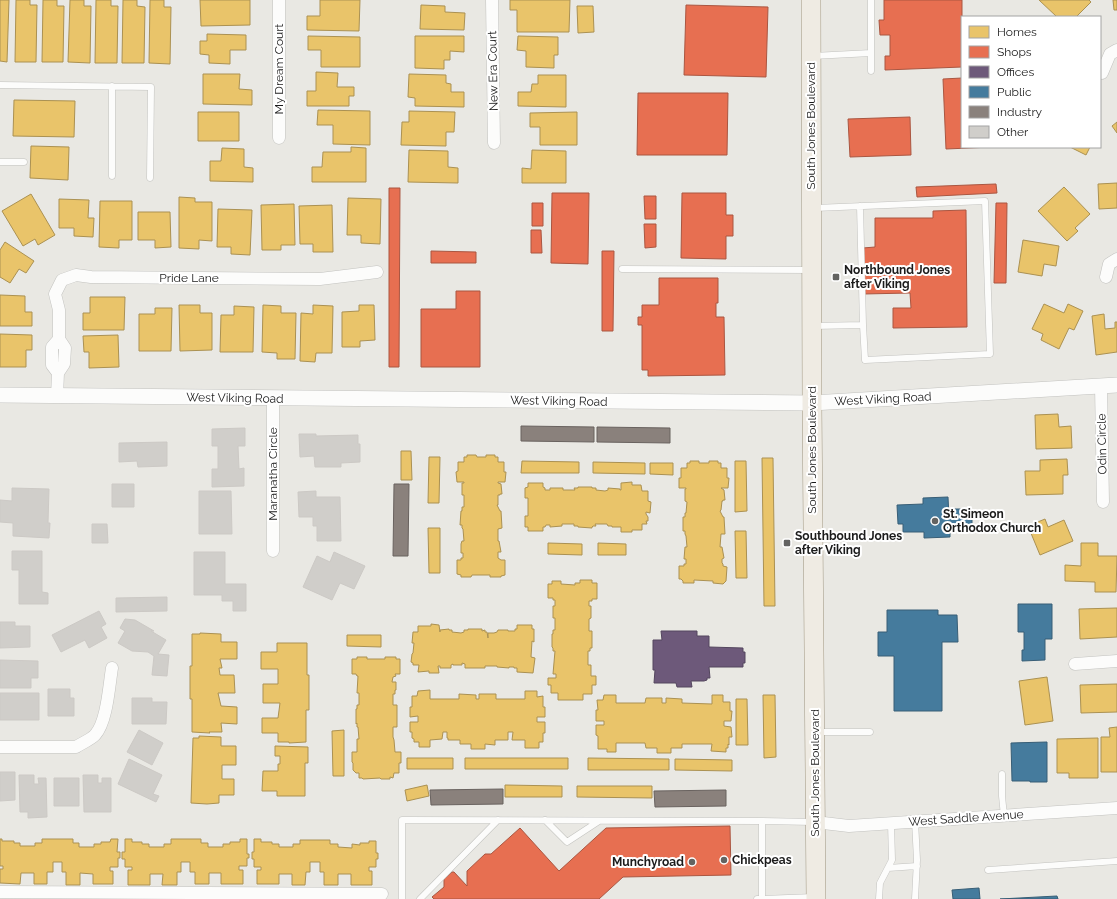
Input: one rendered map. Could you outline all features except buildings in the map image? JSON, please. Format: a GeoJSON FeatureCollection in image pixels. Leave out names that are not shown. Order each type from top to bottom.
{"type":"FeatureCollection","features":[{"type":"Feature","properties":{"kind":"main road","name":"South Jones Boulevard"},"geometry":{"type":"LineString","coordinates":[[811,0],[812,403],[816,898]]}},
{"type":"Feature","properties":{"kind":"street","name":"My Dream Court"},"geometry":{"type":"LineString","coordinates":[[279,0],[279,138]]}},
{"type":"Feature","properties":{"kind":"street","name":"New Era Court"},"geometry":{"type":"LineString","coordinates":[[492,0],[494,142]]}},
{"type":"Feature","properties":{"kind":"street"},"geometry":{"type":"LineString","coordinates":[[1102,73],[1110,54],[1117,50]]}},
{"type":"Feature","properties":{"kind":"street"},"geometry":{"type":"LineString","coordinates":[[1106,277],[1109,264],[1117,259]]}},
{"type":"Feature","properties":{"kind":"street","name":"Pride Lane"},"geometry":{"type":"LineString","coordinates":[[57,396],[58,373],[64,364],[65,348],[58,339],[59,310],[55,294],[62,280],[76,275],[91,277],[320,279],[377,272]]}},
{"type":"Feature","properties":{"kind":"street","name":"West Viking Road"},"geometry":{"type":"LineString","coordinates":[[0,395],[812,403],[1117,385]]}},
{"type":"Feature","properties":{"kind":"street","name":"Odin Circle"},"geometry":{"type":"LineString","coordinates":[[1101,386],[1103,502]]}},
{"type":"Feature","properties":{"kind":"street","name":"Maranatha Circle"},"geometry":{"type":"LineString","coordinates":[[273,398],[273,551]]}},
{"type":"Feature","properties":{"kind":"street"},"geometry":{"type":"LineString","coordinates":[[1075,664],[1117,662]]}},
{"type":"Feature","properties":{"kind":"street"},"geometry":{"type":"LineString","coordinates":[[0,747],[76,747],[96,734],[106,711],[112,668]]}},
{"type":"Feature","properties":{"kind":"street","name":"West Saddle Avenue"},"geometry":{"type":"LineString","coordinates":[[815,822],[849,826],[1117,808]]}},
{"type":"Feature","properties":{"kind":"street"},"geometry":{"type":"LineString","coordinates":[[0,892],[116,896],[382,894]]}},
{"type":"Feature","properties":{"kind":"lane"},"geometry":{"type":"LineString","coordinates":[[871,0],[871,71]]}},
{"type":"Feature","properties":{"kind":"lane"},"geometry":{"type":"LineString","coordinates":[[811,56],[871,53]]}},
{"type":"Feature","properties":{"kind":"lane"},"geometry":{"type":"LineString","coordinates":[[0,85],[151,87],[150,178]]}},
{"type":"Feature","properties":{"kind":"lane"},"geometry":{"type":"LineString","coordinates":[[112,86],[112,176]]}},
{"type":"Feature","properties":{"kind":"lane"},"geometry":{"type":"LineString","coordinates":[[0,162],[24,162]]}},
{"type":"Feature","properties":{"kind":"lane"},"geometry":{"type":"LineString","coordinates":[[811,208],[860,206],[985,201],[990,354],[865,360],[860,206]]}},
{"type":"Feature","properties":{"kind":"lane"},"geometry":{"type":"LineString","coordinates":[[622,269],[812,270]]}},
{"type":"Feature","properties":{"kind":"lane"},"geometry":{"type":"LineString","coordinates":[[812,326],[863,325]]}},
{"type":"Feature","properties":{"kind":"lane"},"geometry":{"type":"LineString","coordinates":[[814,732],[870,732]]}},
{"type":"Feature","properties":{"kind":"lane"},"geometry":{"type":"LineString","coordinates":[[1002,774],[1004,816]]}},
{"type":"Feature","properties":{"kind":"lane"},"geometry":{"type":"LineString","coordinates":[[402,899],[402,820],[815,822]]}},
{"type":"Feature","properties":{"kind":"lane"},"geometry":{"type":"LineString","coordinates":[[420,899],[498,820]]}},
{"type":"Feature","properties":{"kind":"lane"},"geometry":{"type":"LineString","coordinates":[[546,820],[567,842],[599,820]]}},
{"type":"Feature","properties":{"kind":"lane"},"geometry":{"type":"LineString","coordinates":[[762,821],[762,899]]}},
{"type":"Feature","properties":{"kind":"lane"},"geometry":{"type":"LineString","coordinates":[[915,821],[917,866],[915,899]]}},
{"type":"Feature","properties":{"kind":"lane"},"geometry":{"type":"LineString","coordinates":[[879,899],[880,883],[892,860],[891,823]]}},
{"type":"Feature","properties":{"kind":"lane"},"geometry":{"type":"LineString","coordinates":[[988,870],[1117,861]]}},
{"type":"Feature","properties":{"kind":"lane"},"geometry":{"type":"LineString","coordinates":[[888,868],[917,866]]}},
{"type":"Feature","properties":{"kind":"lane"},"geometry":{"type":"LineString","coordinates":[[757,899],[816,898]]}},
{"type":"Feature","properties":{"kind":"place","name":"Northbound Jones after Viking"},"geometry":{"type":"Point","coordinates":[836,277]}},
{"type":"Feature","properties":{"kind":"place","name":"St. Simeon Orthodox Church"},"geometry":{"type":"Point","coordinates":[935,521]}},
{"type":"Feature","properties":{"kind":"place","name":"Southbound Jones after Viking"},"geometry":{"type":"Point","coordinates":[787,543]}},
{"type":"Feature","properties":{"kind":"place","name":"Chickpeas"},"geometry":{"type":"Point","coordinates":[724,860]}},
{"type":"Feature","properties":{"kind":"place","name":"Munchyroad"},"geometry":{"type":"Point","coordinates":[692,862]}}]}
